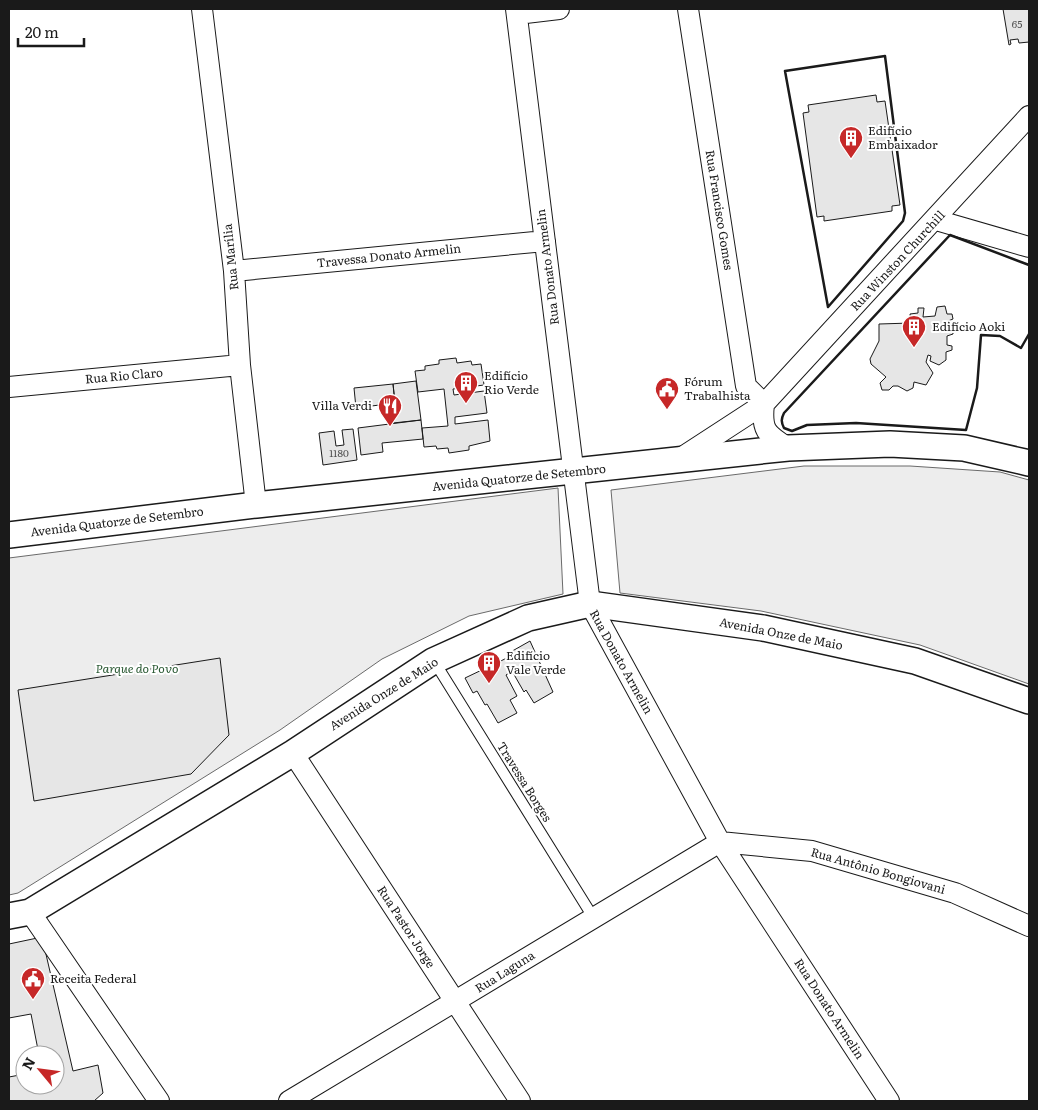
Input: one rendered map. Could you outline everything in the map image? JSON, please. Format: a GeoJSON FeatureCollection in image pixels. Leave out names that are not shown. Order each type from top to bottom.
{"type":"FeatureCollection","features":[{"type":"Feature","properties":{"kind":"street","name":"Rua Marília"},"geometry":{"type":"LineString","coordinates":[[202,9],[234,271],[240,365],[256,505]]}},
{"type":"Feature","properties":{"kind":"street"},"geometry":{"type":"LineString","coordinates":[[517,12],[559,9]]}},
{"type":"Feature","properties":{"kind":"street","name":"Rua Francisco Gomes"},"geometry":{"type":"LineString","coordinates":[[688,9],[746,386],[764,404]]}},
{"type":"Feature","properties":{"kind":"street","name":"Rua Donato Armelin"},"geometry":{"type":"LineString","coordinates":[[517,12],[590,604],[720,842],[884,1099]]}},
{"type":"Feature","properties":{"kind":"street","name":"Rua Winston Churchill"},"geometry":{"type":"LineString","coordinates":[[679,459],[764,404],[936,220],[1029,116]]}},
{"type":"Feature","properties":{"kind":"street"},"geometry":{"type":"LineString","coordinates":[[936,220],[1029,247]]}},
{"type":"Feature","properties":{"kind":"street","name":"Travessa Donato Armelin"},"geometry":{"type":"LineString","coordinates":[[234,271],[545,241]]}},
{"type":"Feature","properties":{"kind":"street","name":"Rua Rio Claro"},"geometry":{"type":"LineString","coordinates":[[9,387],[240,365]]}},
{"type":"Feature","properties":{"kind":"street"},"geometry":{"type":"LineString","coordinates":[[764,404],[762,420],[765,430],[788,448]]}},
{"type":"Feature","properties":{"kind":"street","name":"Avenida Quatorze de Setembro"},"geometry":{"type":"LineString","coordinates":[[9,535],[256,505],[788,448],[890,444],[964,448],[1029,463]]}},
{"type":"Feature","properties":{"kind":"street","name":"Avenida Onze de Maio"},"geometry":{"type":"LineString","coordinates":[[19,914],[293,753],[433,661],[528,618],[590,604],[763,628],[905,659],[1029,700]]}},
{"type":"Feature","properties":{"kind":"street","name":"Rua Pastor Jorge"},"geometry":{"type":"LineString","coordinates":[[293,753],[520,1101]]}},
{"type":"Feature","properties":{"kind":"street","name":"Rua Laguna"},"geometry":{"type":"LineString","coordinates":[[289,1101],[456,1003],[593,917],[720,842]]}},
{"type":"Feature","properties":{"kind":"street","name":"Rua Antônio Bongiovani"},"geometry":{"type":"LineString","coordinates":[[720,842],[812,851],[955,893],[1029,926]]}},
{"type":"Feature","properties":{"kind":"street"},"geometry":{"type":"LineString","coordinates":[[19,914],[159,1101]]}},
{"type":"Feature","properties":{"kind":"lane","name":"Travessa Borges"},"geometry":{"type":"LineString","coordinates":[[433,661],[593,917]]}},
{"type":"Feature","properties":{"kind":"shaded area"},"geometry":{"type":"Polygon","coordinates":[[[804,466],[910,466],[1000,472],[1029,480],[1029,684],[920,645],[761,611],[620,593],[611,490],[804,466]]]}},
{"type":"Feature","properties":{"kind":"shaded area","name":"Parque do Povo"},"geometry":{"type":"Polygon","coordinates":[[[558,488],[563,594],[469,616],[382,659],[280,730],[18,893],[9,895],[9,558],[558,488]]]}},
{"type":"Feature","properties":{"kind":"building"},"geometry":{"type":"Polygon","coordinates":[[[1003,9],[1029,9],[1029,42],[1019,43],[1018,39],[1010,40],[1011,44],[1009,45],[1003,9]]]}},
{"type":"Feature","properties":{"kind":"building","name":"Edifício Embaixador"},"geometry":{"type":"Polygon","coordinates":[[[876,95],[877,102],[885,101],[900,205],[892,206],[892,211],[824,221],[824,216],[817,217],[803,113],[809,112],[808,105],[876,95]]]}},
{"type":"Feature","properties":{"kind":"building","name":"Edifício Aoki"},"geometry":{"type":"Polygon","coordinates":[[[945,306],[947,314],[952,314],[953,319],[948,321],[948,328],[953,330],[953,334],[947,336],[947,345],[952,346],[952,350],[946,352],[946,360],[939,365],[930,361],[931,356],[928,355],[926,362],[933,373],[926,385],[914,382],[913,388],[907,391],[898,386],[893,386],[889,390],[882,390],[880,383],[886,377],[871,364],[870,359],[879,341],[879,324],[911,323],[910,314],[918,313],[918,308],[924,308],[923,317],[935,316],[937,307],[945,306]]]}},
{"type":"Feature","properties":{"kind":"building","name":"Edifício Rio Verde"},"geometry":{"type":"Polygon","coordinates":[[[456,358],[457,363],[471,361],[472,365],[481,364],[484,385],[453,389],[454,395],[484,391],[487,413],[455,417],[455,424],[488,420],[490,441],[469,446],[469,450],[449,453],[448,448],[424,447],[422,428],[448,426],[444,389],[418,392],[415,371],[425,370],[425,366],[439,364],[439,360],[456,358]]]}},
{"type":"Feature","properties":{"kind":"building"},"geometry":{"type":"Polygon","coordinates":[[[416,381],[421,420],[393,423],[391,404],[395,403],[393,384],[416,381]]]}},
{"type":"Feature","properties":{"kind":"building"},"geometry":{"type":"Polygon","coordinates":[[[393,384],[395,403],[356,408],[354,388],[393,384]]]}},
{"type":"Feature","properties":{"kind":"building"},"geometry":{"type":"Polygon","coordinates":[[[421,420],[423,439],[382,443],[383,452],[361,455],[358,428],[421,420]]]}},
{"type":"Feature","properties":{"kind":"building"},"geometry":{"type":"Polygon","coordinates":[[[353,429],[357,460],[323,465],[319,433],[334,431],[336,446],[344,445],[342,430],[353,429]]]}},
{"type":"Feature","properties":{"kind":"building","name":"Edifício Vale Verde"},"geometry":{"type":"Polygon","coordinates":[[[530,641],[553,692],[534,703],[526,690],[524,692],[512,671],[506,675],[517,696],[510,700],[517,713],[498,723],[477,691],[473,693],[465,678],[509,657],[507,654],[530,641]]]}},
{"type":"Feature","properties":{"kind":"building"},"geometry":{"type":"Polygon","coordinates":[[[220,658],[229,735],[191,774],[34,801],[18,690],[220,658]]]}},
{"type":"Feature","properties":{"kind":"building","name":"Receita Federal"},"geometry":{"type":"Polygon","coordinates":[[[42,937],[73,1071],[98,1065],[103,1093],[94,1101],[9,1101],[9,944],[42,937]]]}},
{"type":"Feature","properties":{"kind":"building"},"geometry":{"type":"Polygon","coordinates":[[[31,1014],[37,1045],[15,1045],[15,1076],[9,1077],[9,1018],[31,1014]]]}},
{"type":"Feature","properties":{"kind":"wall"},"geometry":{"type":"LineString","coordinates":[[885,56],[905,213],[903,221],[828,307],[785,71],[885,56]]}},
{"type":"Feature","properties":{"kind":"wall"},"geometry":{"type":"LineString","coordinates":[[1029,265],[950,235],[784,413],[782,417],[783,426],[792,431],[807,425],[856,423],[966,430],[977,388],[981,335],[1000,336],[1021,348],[1029,334]]}},
{"type":"Feature","properties":{"kind":"place","name":"Edifício Embaixador"},"geometry":{"type":"Point","coordinates":[851,159]}},
{"type":"Feature","properties":{"kind":"place","name":"Edifício Aoki"},"geometry":{"type":"Point","coordinates":[914,348]}},
{"type":"Feature","properties":{"kind":"place","name":"Edifício Rio Verde"},"geometry":{"type":"Point","coordinates":[466,404]}},
{"type":"Feature","properties":{"kind":"place","name":"Fórum Trabalhista"},"geometry":{"type":"Point","coordinates":[667,410]}},
{"type":"Feature","properties":{"kind":"place","name":"Villa Verdi"},"geometry":{"type":"Point","coordinates":[390,427]}},
{"type":"Feature","properties":{"kind":"place","name":"Edifício Vale Verde"},"geometry":{"type":"Point","coordinates":[489,684]}},
{"type":"Feature","properties":{"kind":"place","name":"Receita Federal"},"geometry":{"type":"Point","coordinates":[33,1000]}}]}
